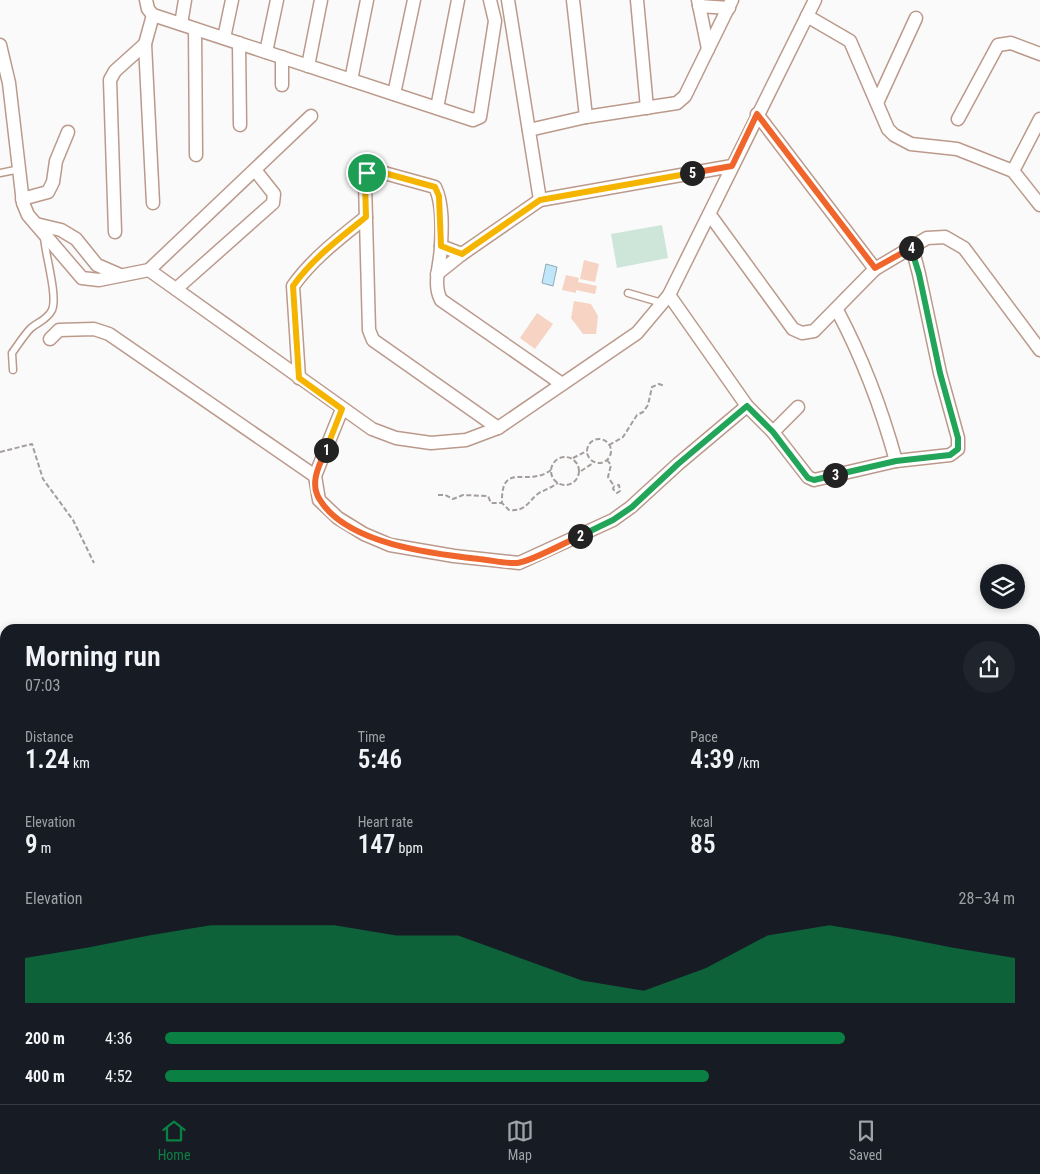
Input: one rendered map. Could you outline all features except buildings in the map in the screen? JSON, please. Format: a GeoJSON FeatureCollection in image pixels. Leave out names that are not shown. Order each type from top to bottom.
{"type":"FeatureCollection","features":[{"type":"Feature","properties":{"kind":"street"},"geometry":{"type":"LineString","coordinates":[[146,0],[148,9],[153,15],[473,120],[480,117],[495,21],[490,0]]}},
{"type":"Feature","properties":{"kind":"street"},"geometry":{"type":"LineString","coordinates":[[181,24],[185,0]]}},
{"type":"Feature","properties":{"kind":"street"},"geometry":{"type":"LineString","coordinates":[[224,38],[232,0]]}},
{"type":"Feature","properties":{"kind":"street"},"geometry":{"type":"LineString","coordinates":[[266,52],[277,0]]}},
{"type":"Feature","properties":{"kind":"street"},"geometry":{"type":"LineString","coordinates":[[308,66],[321,0]]}},
{"type":"Feature","properties":{"kind":"street"},"geometry":{"type":"LineString","coordinates":[[351,80],[367,0]]}},
{"type":"Feature","properties":{"kind":"street"},"geometry":{"type":"LineString","coordinates":[[394,94],[414,0]]}},
{"type":"Feature","properties":{"kind":"street"},"geometry":{"type":"LineString","coordinates":[[437,108],[458,0]]}},
{"type":"Feature","properties":{"kind":"street"},"geometry":{"type":"LineString","coordinates":[[508,0],[540,200]]}},
{"type":"Feature","properties":{"kind":"street"},"geometry":{"type":"LineString","coordinates":[[573,0],[586,117]]}},
{"type":"Feature","properties":{"kind":"street"},"geometry":{"type":"LineString","coordinates":[[637,0],[647,108]]}},
{"type":"Feature","properties":{"kind":"street"},"geometry":{"type":"LineString","coordinates":[[149,270],[372,429],[396,438],[431,443],[466,440],[498,428],[637,333],[666,299],[815,0]]}},
{"type":"Feature","properties":{"kind":"street"},"geometry":{"type":"LineString","coordinates":[[529,130],[586,117],[677,103],[685,96],[708,49],[730,4],[698,3],[708,49]]}},
{"type":"Feature","properties":{"kind":"street"},"geometry":{"type":"LineString","coordinates":[[153,15],[145,44],[153,203]]}},
{"type":"Feature","properties":{"kind":"street"},"geometry":{"type":"LineString","coordinates":[[808,16],[850,41],[888,128],[902,140],[911,144],[957,149],[1013,170],[1040,204]]}},
{"type":"Feature","properties":{"kind":"street"},"geometry":{"type":"LineString","coordinates":[[877,103],[916,18]]}},
{"type":"Feature","properties":{"kind":"street"},"geometry":{"type":"LineString","coordinates":[[195,29],[196,155]]}},
{"type":"Feature","properties":{"kind":"street"},"geometry":{"type":"LineString","coordinates":[[239,43],[240,125]]}},
{"type":"Feature","properties":{"kind":"street"},"geometry":{"type":"LineString","coordinates":[[958,119],[998,46],[1011,43],[1040,54]]}},
{"type":"Feature","properties":{"kind":"street"},"geometry":{"type":"LineString","coordinates":[[115,232],[110,80],[115,71],[145,44]]}},
{"type":"Feature","properties":{"kind":"street"},"geometry":{"type":"LineString","coordinates":[[0,45],[9,83],[22,199],[28,215],[42,227],[63,257],[82,278],[92,281],[149,270],[311,116]]}},
{"type":"Feature","properties":{"kind":"street"},"geometry":{"type":"LineString","coordinates":[[282,57],[282,85]]}},
{"type":"Feature","properties":{"kind":"street"},"geometry":{"type":"LineString","coordinates":[[757,114],[875,268]]}},
{"type":"Feature","properties":{"kind":"street"},"geometry":{"type":"LineString","coordinates":[[1013,170],[1040,119]]}},
{"type":"Feature","properties":{"kind":"street"},"geometry":{"type":"LineString","coordinates":[[22,199],[48,192],[53,182],[56,161],[68,132]]}},
{"type":"Feature","properties":{"kind":"street"},"geometry":{"type":"LineString","coordinates":[[437,274],[462,254],[540,200],[732,166]]}},
{"type":"Feature","properties":{"kind":"street"},"geometry":{"type":"LineString","coordinates":[[176,289],[273,203],[274,194],[255,170]]}},
{"type":"Feature","properties":{"kind":"street"},"geometry":{"type":"LineString","coordinates":[[498,428],[373,340],[369,330],[365,183],[367,173],[377,171],[435,187],[439,196],[441,246],[437,274],[438,295],[441,300],[562,384]]}},
{"type":"Feature","properties":{"kind":"street"},"geometry":{"type":"LineString","coordinates":[[710,214],[793,328],[802,333],[814,331],[837,310],[875,268],[927,238],[935,236],[954,240],[964,248],[1040,350]]}},
{"type":"Feature","properties":{"kind":"street"},"geometry":{"type":"LineString","coordinates":[[299,378],[288,287],[366,217]]}},
{"type":"Feature","properties":{"kind":"street"},"geometry":{"type":"LineString","coordinates":[[42,227],[61,230],[80,243],[97,265],[120,275]]}},
{"type":"Feature","properties":{"kind":"street"},"geometry":{"type":"LineString","coordinates":[[63,257],[80,243]]}},
{"type":"Feature","properties":{"kind":"street"},"geometry":{"type":"LineString","coordinates":[[441,246],[462,254]]}},
{"type":"Feature","properties":{"kind":"street"},"geometry":{"type":"LineString","coordinates":[[666,299],[747,406],[773,432],[808,478],[814,480],[896,461],[950,455],[958,449],[958,438],[940,373],[912,247]]}},
{"type":"Feature","properties":{"kind":"street"},"geometry":{"type":"LineString","coordinates":[[837,310],[855,349],[890,438],[896,461]]}},
{"type":"Feature","properties":{"kind":"street"},"geometry":{"type":"LineString","coordinates":[[50,339],[59,330],[94,329],[109,334],[315,476]]}},
{"type":"Feature","properties":{"kind":"street"},"geometry":{"type":"LineString","coordinates":[[342,409],[315,476],[319,500],[338,518],[364,534],[390,546],[518,563],[613,520],[632,507],[678,464],[747,406]]}},
{"type":"Feature","properties":{"kind":"street"},"geometry":{"type":"LineString","coordinates":[[773,432],[798,407]]}},
{"type":"Feature","properties":{"kind":"lane"},"geometry":{"type":"LineString","coordinates":[[0,173],[20,169]]}},
{"type":"Feature","properties":{"kind":"lane"},"geometry":{"type":"LineString","coordinates":[[13,370],[12,353],[31,328],[44,320],[52,309],[52,284],[44,253],[42,227]]}},
{"type":"Feature","properties":{"kind":"lane"},"geometry":{"type":"LineString","coordinates":[[628,293],[666,299]]}},
{"type":"Feature","properties":{"kind":"path"},"geometry":{"type":"LineString","coordinates":[[609,445],[623,437],[636,415],[643,412],[648,405],[652,387],[659,384],[665,386]]}},
{"type":"Feature","properties":{"kind":"path"},"geometry":{"type":"LineString","coordinates":[[587,451],[573,458],[559,458],[553,463],[551,470],[554,480],[567,485],[572,483],[580,472],[593,463],[602,463],[607,460],[611,453],[609,445],[603,440],[596,440],[589,444],[587,451],[593,463]]}},
{"type":"Feature","properties":{"kind":"path"},"geometry":{"type":"LineString","coordinates":[[0,452],[32,444],[43,479],[73,520],[94,563]]}},
{"type":"Feature","properties":{"kind":"path"},"geometry":{"type":"LineString","coordinates":[[573,458],[578,464],[580,472]]}},
{"type":"Feature","properties":{"kind":"path"},"geometry":{"type":"LineString","coordinates":[[607,460],[611,465],[608,477],[614,486]]}},
{"type":"Feature","properties":{"kind":"path"},"geometry":{"type":"LineString","coordinates":[[551,470],[538,477],[513,476],[508,479],[502,488],[502,503],[509,510],[520,510],[531,503],[537,495],[558,483]]}},
{"type":"Feature","properties":{"kind":"path"},"geometry":{"type":"LineString","coordinates":[[438,496],[444,495],[453,499],[463,495],[488,496],[491,503],[502,503]]}},
{"type":"Feature","properties":{"kind":"green space"},"geometry":{"type":"Polygon","coordinates":[[[662,225],[668,258],[617,268],[611,234],[662,225]]]}},
{"type":"Feature","properties":{"kind":"water"},"geometry":{"type":"Polygon","coordinates":[[[546,264],[557,267],[553,286],[542,283],[546,264]]]}},
{"type":"Feature","properties":{"kind":"route"},"geometry":{"type":"LineString","coordinates":[[757,114],[875,268],[912,247],[940,373],[958,438],[958,449],[950,455],[896,461],[814,480],[808,478],[773,432],[747,406],[678,464],[632,507],[613,520],[518,563],[390,546],[364,534],[338,518],[319,500],[315,476],[342,409],[299,378],[293,286],[300,276],[348,231],[366,217],[365,178],[367,173],[377,171],[435,187],[439,196],[441,246],[462,254],[540,200],[732,166],[757,114]]}}]}
